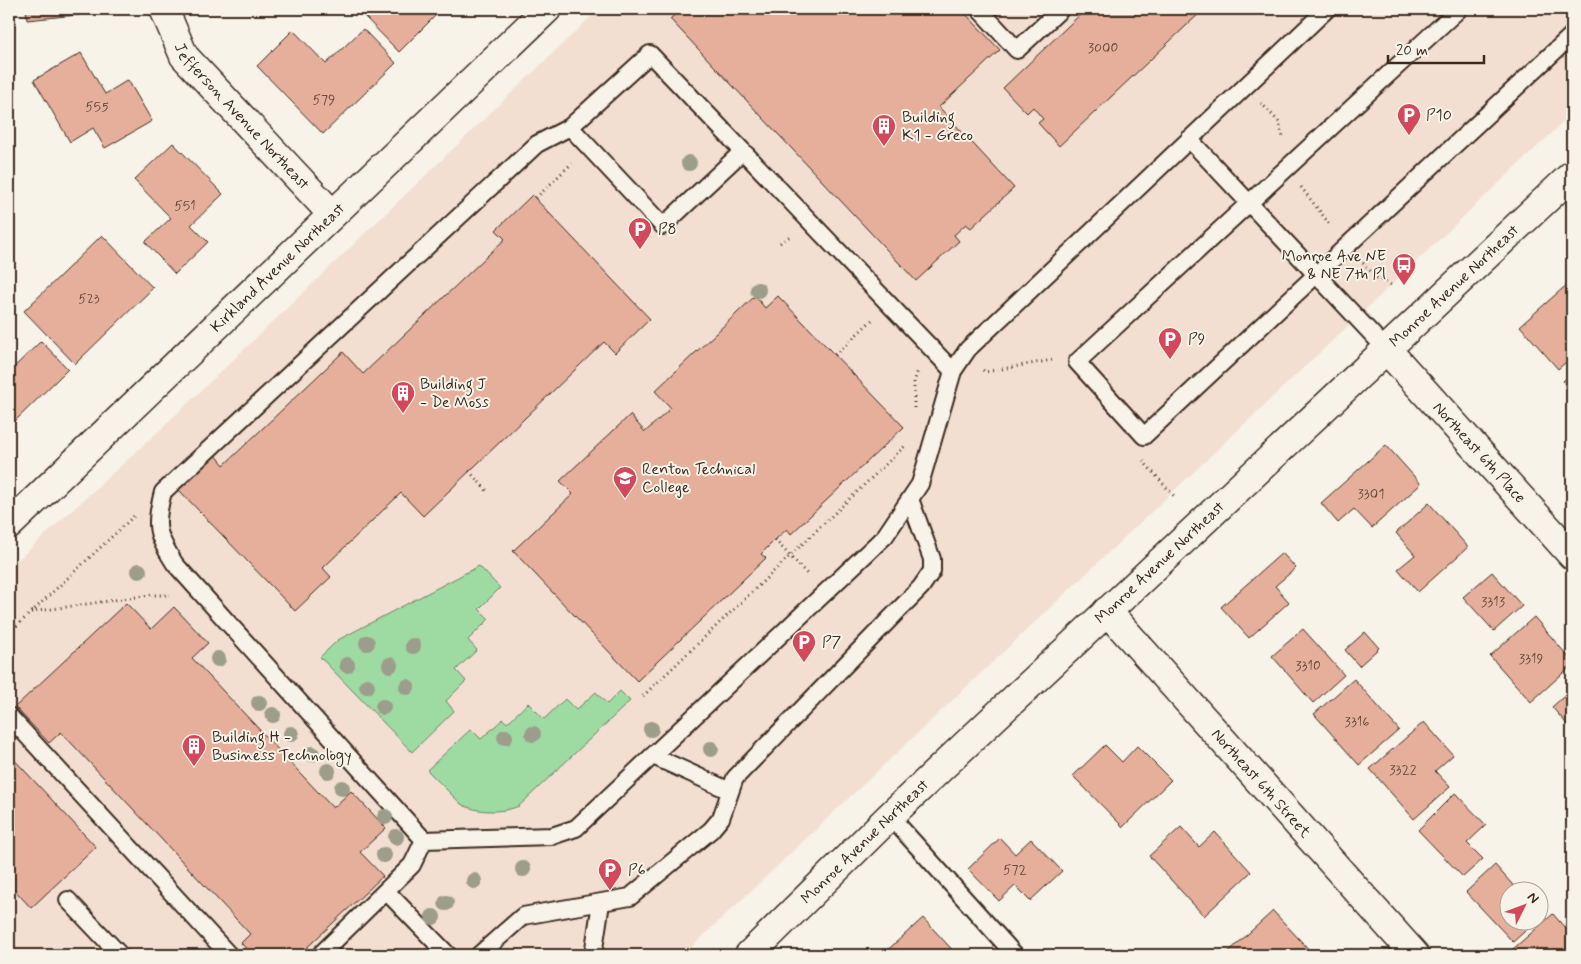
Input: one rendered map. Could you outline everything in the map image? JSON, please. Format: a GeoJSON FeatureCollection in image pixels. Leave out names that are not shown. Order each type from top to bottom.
{"type":"FeatureCollection","features":[{"type":"Feature","properties":{"kind":"street","name":"Jefferson Avenue Northeast"},"geometry":{"type":"LineString","coordinates":[[164,9],[184,56],[332,214]]}},
{"type":"Feature","properties":{"kind":"street","name":"Kirkland Avenue Northeast"},"geometry":{"type":"LineString","coordinates":[[9,525],[547,9]]}},
{"type":"Feature","properties":{"kind":"street","name":"Monroe Avenue Northeast"},"geometry":{"type":"LineString","coordinates":[[750,955],[890,816],[1572,176]]}},
{"type":"Feature","properties":{"kind":"street","name":"Northeast 6th Place"},"geometry":{"type":"LineString","coordinates":[[1387,350],[1572,554]]}},
{"type":"Feature","properties":{"kind":"street","name":"Northeast 6th Street"},"geometry":{"type":"LineString","coordinates":[[1107,611],[1415,955]]}},
{"type":"Feature","properties":{"kind":"lane"},"geometry":{"type":"LineString","coordinates":[[979,9],[1017,50],[1061,9]]}},
{"type":"Feature","properties":{"kind":"lane"},"geometry":{"type":"LineString","coordinates":[[953,371],[650,54],[570,127],[537,144],[163,492],[157,529],[165,548],[175,564],[424,840],[552,836],[576,828],[885,536],[920,484],[953,371],[966,352],[1327,9]]}},
{"type":"Feature","properties":{"kind":"lane"},"geometry":{"type":"LineString","coordinates":[[1459,9],[1077,362],[1144,436],[1572,34]]}},
{"type":"Feature","properties":{"kind":"lane"},"geometry":{"type":"LineString","coordinates":[[570,127],[663,226],[742,151]]}},
{"type":"Feature","properties":{"kind":"lane"},"geometry":{"type":"LineString","coordinates":[[1189,139],[1387,350]]}},
{"type":"Feature","properties":{"kind":"lane"},"geometry":{"type":"LineString","coordinates":[[479,955],[524,916],[630,898],[711,830],[720,818],[735,778],[922,588],[932,571],[932,559],[910,499]]}},
{"type":"Feature","properties":{"kind":"lane"},"geometry":{"type":"LineString","coordinates":[[9,716],[229,955]]}},
{"type":"Feature","properties":{"kind":"lane"},"geometry":{"type":"LineString","coordinates":[[653,756],[730,791]]}},
{"type":"Feature","properties":{"kind":"lane"},"geometry":{"type":"LineString","coordinates":[[890,816],[1015,955]]}},
{"type":"Feature","properties":{"kind":"lane"},"geometry":{"type":"LineString","coordinates":[[320,955],[412,865],[424,840]]}},
{"type":"Feature","properties":{"kind":"lane"},"geometry":{"type":"LineString","coordinates":[[386,891],[448,955]]}},
{"type":"Feature","properties":{"kind":"lane"},"geometry":{"type":"LineString","coordinates":[[68,900],[120,955]]}},
{"type":"Feature","properties":{"kind":"lane"},"geometry":{"type":"LineString","coordinates":[[593,955],[601,903]]}},
{"type":"Feature","properties":{"kind":"path"},"geometry":{"type":"LineString","coordinates":[[536,198],[589,147]]}},
{"type":"Feature","properties":{"kind":"path"},"geometry":{"type":"LineString","coordinates":[[780,243],[793,234]]}},
{"type":"Feature","properties":{"kind":"path"},"geometry":{"type":"LineString","coordinates":[[835,355],[878,314]]}},
{"type":"Feature","properties":{"kind":"path"},"geometry":{"type":"LineString","coordinates":[[966,352],[985,372],[1050,360],[1077,362]]}},
{"type":"Feature","properties":{"kind":"path"},"geometry":{"type":"LineString","coordinates":[[914,411],[914,382],[918,368]]}},
{"type":"Feature","properties":{"kind":"path"},"geometry":{"type":"LineString","coordinates":[[643,696],[909,442]]}},
{"type":"Feature","properties":{"kind":"path"},"geometry":{"type":"LineString","coordinates":[[469,471],[488,492]]}},
{"type":"Feature","properties":{"kind":"path"},"geometry":{"type":"LineString","coordinates":[[1162,482],[1174,496]]}},
{"type":"Feature","properties":{"kind":"path"},"geometry":{"type":"LineString","coordinates":[[9,633],[130,518],[143,510],[159,509]]}},
{"type":"Feature","properties":{"kind":"path"},"geometry":{"type":"LineString","coordinates":[[775,540],[825,593]]}},
{"type":"Feature","properties":{"kind":"path"},"geometry":{"type":"LineString","coordinates":[[31,612],[150,595],[204,596]]}},
{"type":"Feature","properties":{"kind":"shaded area","name":"Renton Technical College"},"geometry":{"type":"Polygon","coordinates":[[[599,9],[1572,9],[1572,114],[683,955],[9,955],[9,568],[161,429],[599,9]]]}},
{"type":"Feature","properties":{"kind":"green space"},"geometry":{"type":"Polygon","coordinates":[[[479,566],[500,588],[479,609],[489,619],[468,640],[477,650],[456,670],[466,681],[446,701],[454,711],[412,752],[320,657],[338,640],[479,566]]]}},
{"type":"Feature","properties":{"kind":"green space"},"geometry":{"type":"Polygon","coordinates":[[[620,691],[630,701],[519,806],[505,810],[490,811],[467,807],[461,804],[427,770],[471,729],[481,739],[503,719],[507,723],[528,703],[544,719],[565,699],[576,710],[596,692],[607,704],[620,691]]]}},
{"type":"Feature","properties":{"kind":"building"},"geometry":{"type":"Polygon","coordinates":[[[26,9],[95,9],[96,13],[27,20],[26,9]]]}},
{"type":"Feature","properties":{"kind":"building"},"geometry":{"type":"Polygon","coordinates":[[[371,9],[442,9],[399,52],[364,16],[371,9]]]}},
{"type":"Feature","properties":{"kind":"building","name":"Building K1 - Greco"},"geometry":{"type":"Polygon","coordinates":[[[681,9],[961,9],[1000,50],[939,107],[1014,188],[971,228],[966,224],[954,235],[959,241],[916,281],[670,19],[681,9]]]}},
{"type":"Feature","properties":{"kind":"building"},"geometry":{"type":"Polygon","coordinates":[[[1037,9],[1047,9],[1041,14],[1037,9]]]}},
{"type":"Feature","properties":{"kind":"building"},"geometry":{"type":"Polygon","coordinates":[[[1086,9],[1204,9],[1059,146],[1038,123],[1043,119],[1033,107],[1027,113],[1003,88],[1086,9]]]}},
{"type":"Feature","properties":{"kind":"building"},"geometry":{"type":"Polygon","coordinates":[[[363,29],[396,63],[323,134],[257,66],[293,30],[326,64],[363,29]]]}},
{"type":"Feature","properties":{"kind":"building"},"geometry":{"type":"Polygon","coordinates":[[[81,53],[105,94],[128,80],[152,121],[105,148],[93,128],[70,142],[34,80],[81,53]]]}},
{"type":"Feature","properties":{"kind":"building"},"geometry":{"type":"Polygon","coordinates":[[[173,143],[223,194],[191,225],[208,242],[175,274],[145,242],[171,218],[134,180],[173,143]]]}},
{"type":"Feature","properties":{"kind":"building","name":"Building J - De Moss"},"geometry":{"type":"Polygon","coordinates":[[[532,195],[650,319],[615,353],[604,342],[423,516],[401,493],[323,568],[331,577],[295,611],[178,489],[215,454],[224,465],[343,352],[363,374],[505,239],[496,230],[532,195]]]}},
{"type":"Feature","properties":{"kind":"building"},"geometry":{"type":"Polygon","coordinates":[[[102,235],[153,288],[75,364],[24,311],[102,235]]]}},
{"type":"Feature","properties":{"kind":"building"},"geometry":{"type":"Polygon","coordinates":[[[1571,281],[1572,357],[1558,369],[1520,326],[1571,281]]]}},
{"type":"Feature","properties":{"kind":"building"},"geometry":{"type":"Polygon","coordinates":[[[755,296],[765,308],[778,296],[904,427],[791,534],[787,529],[775,540],[761,554],[766,558],[637,681],[513,551],[573,494],[560,481],[630,415],[645,432],[671,408],[655,391],[755,296]]]}},
{"type":"Feature","properties":{"kind":"building"},"geometry":{"type":"Polygon","coordinates":[[[41,341],[68,369],[9,427],[9,372],[41,341]]]}},
{"type":"Feature","properties":{"kind":"building"},"geometry":{"type":"Polygon","coordinates":[[[1572,373],[1572,391],[1563,381],[1572,373]]]}},
{"type":"Feature","properties":{"kind":"building"},"geometry":{"type":"Polygon","coordinates":[[[1386,445],[1421,484],[1372,528],[1354,509],[1338,523],[1321,503],[1386,445]]]}},
{"type":"Feature","properties":{"kind":"building"},"geometry":{"type":"Polygon","coordinates":[[[1429,503],[1468,547],[1418,592],[1398,569],[1415,555],[1396,533],[1429,503]]]}},
{"type":"Feature","properties":{"kind":"building"},"geometry":{"type":"Polygon","coordinates":[[[1282,553],[1296,568],[1275,586],[1289,602],[1249,638],[1221,607],[1282,553]]]}},
{"type":"Feature","properties":{"kind":"building"},"geometry":{"type":"Polygon","coordinates":[[[1492,572],[1522,606],[1494,631],[1463,597],[1492,572]]]}},
{"type":"Feature","properties":{"kind":"building","name":"Building H - Business Technology"},"geometry":{"type":"Polygon","coordinates":[[[126,603],[151,629],[174,607],[208,643],[192,658],[333,808],[351,791],[386,828],[360,852],[383,876],[299,955],[252,955],[241,943],[250,934],[61,732],[49,743],[15,707],[126,603]]]}},
{"type":"Feature","properties":{"kind":"building"},"geometry":{"type":"Polygon","coordinates":[[[1534,617],[1572,661],[1572,665],[1531,702],[1490,656],[1534,617]]]}},
{"type":"Feature","properties":{"kind":"building"},"geometry":{"type":"Polygon","coordinates":[[[1303,629],[1344,675],[1313,703],[1272,656],[1303,629]]]}},
{"type":"Feature","properties":{"kind":"building"},"geometry":{"type":"Polygon","coordinates":[[[1365,632],[1379,648],[1359,666],[1345,650],[1365,632]]]}},
{"type":"Feature","properties":{"kind":"building"},"geometry":{"type":"Polygon","coordinates":[[[1354,679],[1399,730],[1359,765],[1314,714],[1354,679]]]}},
{"type":"Feature","properties":{"kind":"building"},"geometry":{"type":"Polygon","coordinates":[[[1572,689],[1572,730],[1552,707],[1572,689]]]}},
{"type":"Feature","properties":{"kind":"building"},"geometry":{"type":"Polygon","coordinates":[[[1424,722],[1453,755],[1435,771],[1450,787],[1414,819],[1370,769],[1424,722]]]}},
{"type":"Feature","properties":{"kind":"building"},"geometry":{"type":"Polygon","coordinates":[[[1105,745],[1122,762],[1137,746],[1171,780],[1123,827],[1073,776],[1105,745]]]}},
{"type":"Feature","properties":{"kind":"building"},"geometry":{"type":"Polygon","coordinates":[[[9,754],[96,847],[31,908],[12,887],[9,890],[9,754]]]}},
{"type":"Feature","properties":{"kind":"building"},"geometry":{"type":"Polygon","coordinates":[[[1455,793],[1486,825],[1467,843],[1483,859],[1463,877],[1418,830],[1455,793]]]}},
{"type":"Feature","properties":{"kind":"building"},"geometry":{"type":"Polygon","coordinates":[[[1181,827],[1199,847],[1215,832],[1251,872],[1204,916],[1149,856],[1181,827]]]}},
{"type":"Feature","properties":{"kind":"building"},"geometry":{"type":"Polygon","coordinates":[[[1000,838],[1015,854],[1031,839],[1062,871],[1030,901],[1015,886],[999,901],[968,869],[1000,838]]]}},
{"type":"Feature","properties":{"kind":"building"},"geometry":{"type":"Polygon","coordinates":[[[1495,865],[1510,882],[1498,882],[1498,926],[1466,892],[1495,865]]]}},
{"type":"Feature","properties":{"kind":"building"},"geometry":{"type":"Polygon","coordinates":[[[1273,911],[1314,955],[1225,955],[1273,911]]]}},
{"type":"Feature","properties":{"kind":"building"},"geometry":{"type":"Polygon","coordinates":[[[1553,914],[1572,936],[1572,955],[1519,955],[1513,949],[1532,932],[1548,932],[1548,918],[1553,914]]]}},
{"type":"Feature","properties":{"kind":"building"},"geometry":{"type":"Polygon","coordinates":[[[923,918],[957,955],[882,955],[923,918]]]}},
{"type":"Feature","properties":{"kind":"building"},"geometry":{"type":"Polygon","coordinates":[[[1504,932],[1524,932],[1513,942],[1504,932]]]}},
{"type":"Feature","properties":{"kind":"building"},"geometry":{"type":"Polygon","coordinates":[[[11,947],[19,955],[9,955],[11,947]]]}},
{"type":"Feature","properties":{"kind":"place","name":"P10"},"geometry":{"type":"Point","coordinates":[1409,136]}},
{"type":"Feature","properties":{"kind":"place","name":"Building K1 - Greco"},"geometry":{"type":"Point","coordinates":[884,147]}},
{"type":"Feature","properties":{"kind":"place","name":"P8"},"geometry":{"type":"Point","coordinates":[640,250]}},
{"type":"Feature","properties":{"kind":"place","name":"Monroe Ave NE & NE 7th Pl"},"geometry":{"type":"Point","coordinates":[1404,286]}},
{"type":"Feature","properties":{"kind":"place","name":"P9"},"geometry":{"type":"Point","coordinates":[1170,360]}},
{"type":"Feature","properties":{"kind":"place","name":"Building J - De Moss"},"geometry":{"type":"Point","coordinates":[403,414]}},
{"type":"Feature","properties":{"kind":"place","name":"Renton Technical College"},"geometry":{"type":"Point","coordinates":[625,499]}},
{"type":"Feature","properties":{"kind":"place","name":"P7"},"geometry":{"type":"Point","coordinates":[804,663]}},
{"type":"Feature","properties":{"kind":"place","name":"Building H - Business Technology"},"geometry":{"type":"Point","coordinates":[194,767]}},
{"type":"Feature","properties":{"kind":"place","name":"P6"},"geometry":{"type":"Point","coordinates":[610,891]}}]}
